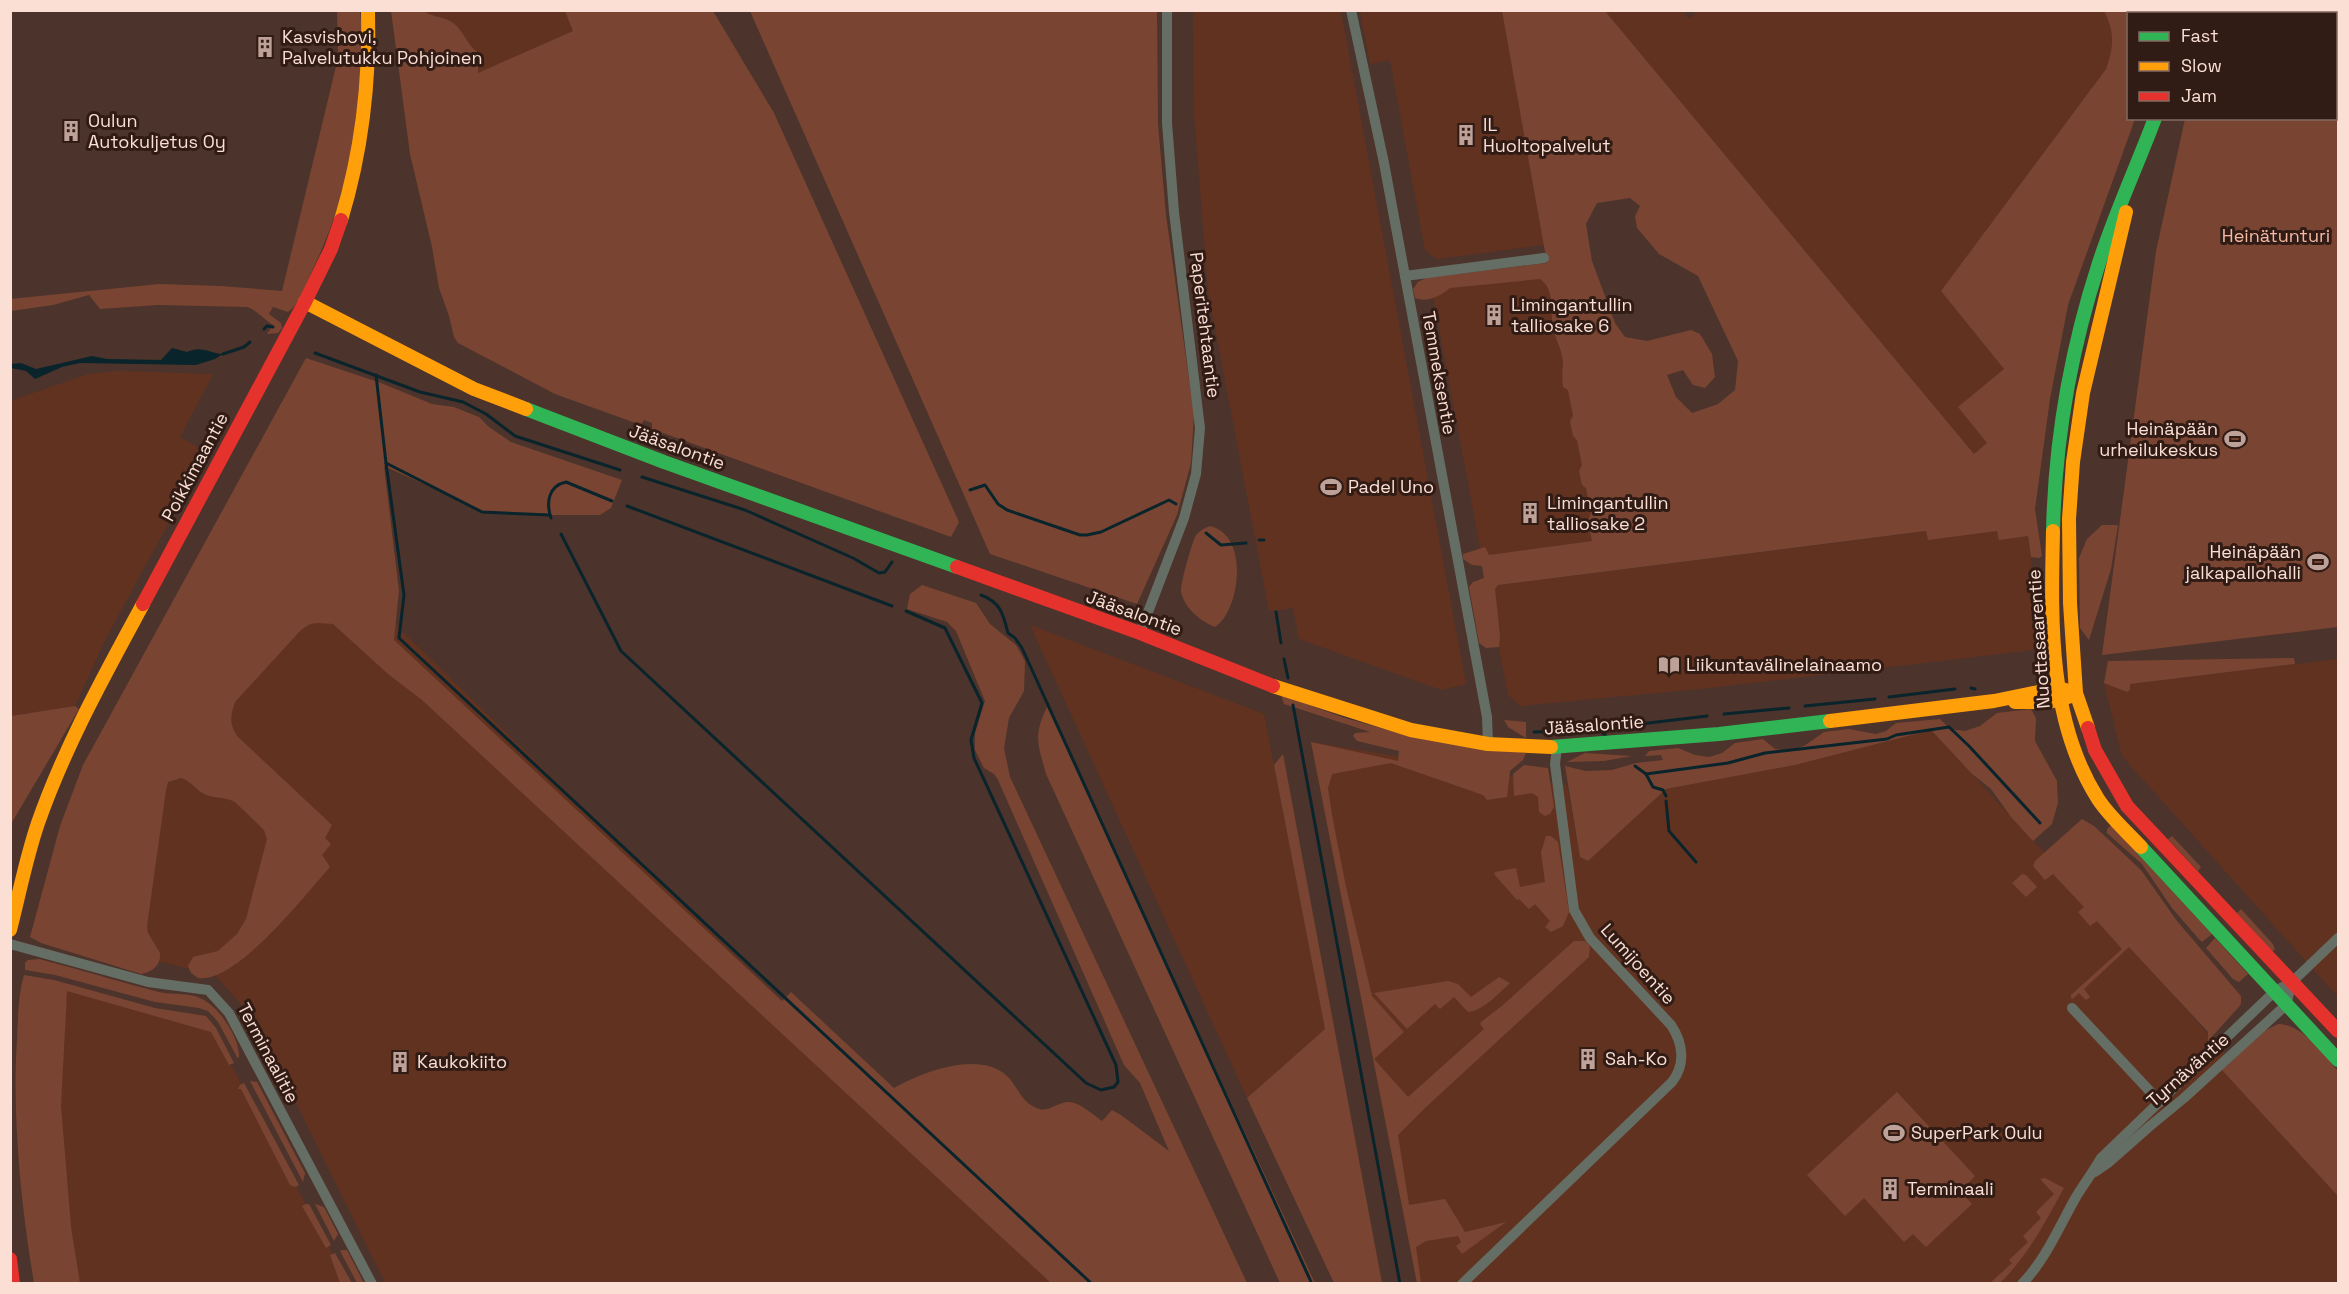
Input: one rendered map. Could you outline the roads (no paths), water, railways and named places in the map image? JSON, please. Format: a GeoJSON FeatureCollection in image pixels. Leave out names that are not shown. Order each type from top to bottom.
{"type":"FeatureCollection","features":[{"type":"Feature","properties":{"kind":"main road","name":"Poikkimaantie"},"geometry":{"type":"LineString","coordinates":[[10,930],[37,826],[85,711],[305,302],[331,248],[360,154],[369,71],[368,10]]}},
{"type":"Feature","properties":{"kind":"main road","name":"Nuottasaarentie"},"geometry":{"type":"LineString","coordinates":[[2154,120],[2098,265],[2066,392],[2055,476],[2051,556],[2059,694],[2067,735],[2087,781],[2099,801],[2338,1060]]}},
{"type":"Feature","properties":{"kind":"main road","name":"Nuottasaarentie"},"geometry":{"type":"LineString","coordinates":[[2139,162],[2107,285],[2083,393],[2073,462],[2069,519],[2076,693],[2095,750],[2127,806],[2338,1031]]}},
{"type":"Feature","properties":{"kind":"main road","name":"Jääsalontie"},"geometry":{"type":"LineString","coordinates":[[305,302],[474,389],[664,462],[1140,633],[1277,688],[1411,730],[1488,744],[1557,747],[1719,734],[2076,693]]}},
{"type":"Feature","properties":{"kind":"main road"},"geometry":{"type":"LineString","coordinates":[[10,1259],[13,1284]]}},
{"type":"Feature","properties":{"kind":"street","name":"Paperitehtaantie"},"geometry":{"type":"LineString","coordinates":[[1140,633],[1184,518],[1196,474],[1200,428],[1174,212],[1167,123],[1167,10]]}},
{"type":"Feature","properties":{"kind":"street","name":"Temmeksentie"},"geometry":{"type":"LineString","coordinates":[[1351,10],[1384,163],[1487,717],[1488,744]]}},
{"type":"Feature","properties":{"kind":"street"},"geometry":{"type":"LineString","coordinates":[[1405,276],[1544,258]]}},
{"type":"Feature","properties":{"kind":"street","name":"Lumijoentie"},"geometry":{"type":"LineString","coordinates":[[1462,1284],[1672,1082],[1681,1065],[1682,1053],[1679,1038],[1671,1025],[1590,938],[1574,910],[1556,764],[1557,747]]}},
{"type":"Feature","properties":{"kind":"street","name":"Tyrnäväntie"},"geometry":{"type":"LineString","coordinates":[[2022,1284],[2045,1255],[2082,1186],[2101,1158],[2275,992],[2292,982],[2338,938]]}},
{"type":"Feature","properties":{"kind":"street","name":"Terminaalitie"},"geometry":{"type":"LineString","coordinates":[[10,944],[148,982],[172,987],[197,987],[208,990],[214,995],[229,1013],[372,1284]]}},
{"type":"Feature","properties":{"kind":"street"},"geometry":{"type":"LineString","coordinates":[[2286,1005],[2292,982]]}},
{"type":"Feature","properties":{"kind":"street","name":"Tyrnäväntie"},"geometry":{"type":"LineString","coordinates":[[2092,1174],[2184,1098],[2286,1005]]}},
{"type":"Feature","properties":{"kind":"street"},"geometry":{"type":"LineString","coordinates":[[2072,1008],[2160,1102]]}},
{"type":"Feature","properties":{"kind":"water"},"geometry":{"type":"Polygon","coordinates":[[[172,348],[187,352],[201,349],[223,354],[196,365],[80,363],[62,367],[35,379],[26,371],[11,368],[11,364],[21,363],[36,369],[92,356],[107,359],[161,360],[172,348]]]}},
{"type":"Feature","properties":{"kind":"waterway"},"geometry":{"type":"LineString","coordinates":[[264,329],[267,326],[273,327]]}},
{"type":"Feature","properties":{"kind":"waterway"},"geometry":{"type":"LineString","coordinates":[[223,354],[244,347],[250,342]]}},
{"type":"Feature","properties":{"kind":"waterway"},"geometry":{"type":"LineString","coordinates":[[315,353],[420,392],[463,402],[486,414],[515,436],[620,470]]}},
{"type":"Feature","properties":{"kind":"waterway"},"geometry":{"type":"LineString","coordinates":[[376,375],[386,463],[482,512],[550,515]]}},
{"type":"Feature","properties":{"kind":"waterway"},"geometry":{"type":"LineString","coordinates":[[386,463],[404,595],[399,638],[1092,1284]]}},
{"type":"Feature","properties":{"kind":"waterway"},"geometry":{"type":"LineString","coordinates":[[642,477],[745,510],[853,558],[879,573],[885,572],[892,562]]}},
{"type":"Feature","properties":{"kind":"waterway"},"geometry":{"type":"LineString","coordinates":[[551,518],[549,501],[552,491],[566,482],[612,501]]}},
{"type":"Feature","properties":{"kind":"waterway"},"geometry":{"type":"LineString","coordinates":[[970,490],[985,485],[998,504],[1007,510],[1080,535],[1101,532],[1169,500],[1176,504]]}},
{"type":"Feature","properties":{"kind":"waterway"},"geometry":{"type":"LineString","coordinates":[[627,506],[892,606]]}},
{"type":"Feature","properties":{"kind":"waterway"},"geometry":{"type":"LineString","coordinates":[[1206,533],[1221,545],[1246,543]]}},
{"type":"Feature","properties":{"kind":"waterway"},"geometry":{"type":"LineString","coordinates":[[561,534],[621,651],[1086,1083],[1101,1090],[1114,1087],[1118,1082],[1116,1065],[974,758],[971,740],[982,703],[945,628],[906,611]]}},
{"type":"Feature","properties":{"kind":"waterway"},"geometry":{"type":"LineString","coordinates":[[1259,540],[1264,540]]}},
{"type":"Feature","properties":{"kind":"waterway"},"geometry":{"type":"LineString","coordinates":[[981,595],[997,605],[1008,633],[1022,648],[1312,1284]]}},
{"type":"Feature","properties":{"kind":"waterway"},"geometry":{"type":"LineString","coordinates":[[1276,612],[1281,643]]}},
{"type":"Feature","properties":{"kind":"waterway"},"geometry":{"type":"LineString","coordinates":[[1284,659],[1288,678]]}},
{"type":"Feature","properties":{"kind":"waterway"},"geometry":{"type":"LineString","coordinates":[[1971,688],[1975,689]]}},
{"type":"Feature","properties":{"kind":"waterway"},"geometry":{"type":"LineString","coordinates":[[1889,697],[1955,689]]}},
{"type":"Feature","properties":{"kind":"waterway"},"geometry":{"type":"LineString","coordinates":[[1805,706],[1875,699]]}},
{"type":"Feature","properties":{"kind":"waterway"},"geometry":{"type":"LineString","coordinates":[[1293,705],[1400,1284]]}},
{"type":"Feature","properties":{"kind":"waterway"},"geometry":{"type":"LineString","coordinates":[[1724,714],[1789,708]]}},
{"type":"Feature","properties":{"kind":"waterway"},"geometry":{"type":"LineString","coordinates":[[1599,729],[1707,716]]}},
{"type":"Feature","properties":{"kind":"waterway"},"geometry":{"type":"LineString","coordinates":[[1534,732],[1592,730],[1596,727],[1606,736]]}},
{"type":"Feature","properties":{"kind":"waterway"},"geometry":{"type":"LineString","coordinates":[[1646,774],[1728,763],[1765,753],[1887,739],[1896,735],[1949,727],[2040,823]]}},
{"type":"Feature","properties":{"kind":"waterway"},"geometry":{"type":"LineString","coordinates":[[1635,766],[1646,774],[1653,787],[1663,790],[1666,796]]}},
{"type":"Feature","properties":{"kind":"waterway"},"geometry":{"type":"LineString","coordinates":[[1666,801],[1669,831],[1696,862]]}},
{"type":"Feature","properties":{"kind":"place","name":"Kasvishovi, Palvelutukku Pohjoinen"},"geometry":{"type":"Point","coordinates":[265,47]}},
{"type":"Feature","properties":{"kind":"place","name":"Oulun Autokuljetus Oy"},"geometry":{"type":"Point","coordinates":[71,131]}},
{"type":"Feature","properties":{"kind":"place","name":"IL Huoltopalvelut"},"geometry":{"type":"Point","coordinates":[1466,135]}},
{"type":"Feature","properties":{"kind":"place","name":"Limingantullin talliosake 6"},"geometry":{"type":"Point","coordinates":[1494,315]}},
{"type":"Feature","properties":{"kind":"place","name":"Heinäpään urheilukeskus"},"geometry":{"type":"Point","coordinates":[2235,439]}},
{"type":"Feature","properties":{"kind":"place","name":"Padel Uno"},"geometry":{"type":"Point","coordinates":[1331,487]}},
{"type":"Feature","properties":{"kind":"place","name":"Limingantullin talliosake 2"},"geometry":{"type":"Point","coordinates":[1530,513]}},
{"type":"Feature","properties":{"kind":"place","name":"Heinäpään jalkapallohalli"},"geometry":{"type":"Point","coordinates":[2318,562]}},
{"type":"Feature","properties":{"kind":"place","name":"Liikuntavälinelainaamo"},"geometry":{"type":"Point","coordinates":[1669,665]}},
{"type":"Feature","properties":{"kind":"place","name":"Sah-Ko"},"geometry":{"type":"Point","coordinates":[1588,1059]}},
{"type":"Feature","properties":{"kind":"place","name":"Kaukokiito"},"geometry":{"type":"Point","coordinates":[400,1062]}},
{"type":"Feature","properties":{"kind":"place","name":"SuperPark Oulu"},"geometry":{"type":"Point","coordinates":[1894,1133]}},
{"type":"Feature","properties":{"kind":"place","name":"Terminaali"},"geometry":{"type":"Point","coordinates":[1890,1189]}},
{"type":"Feature","properties":{"kind":"park label","name":"Heinätunturi"},"geometry":{"type":"Point","coordinates":[2276,236]}}]}
